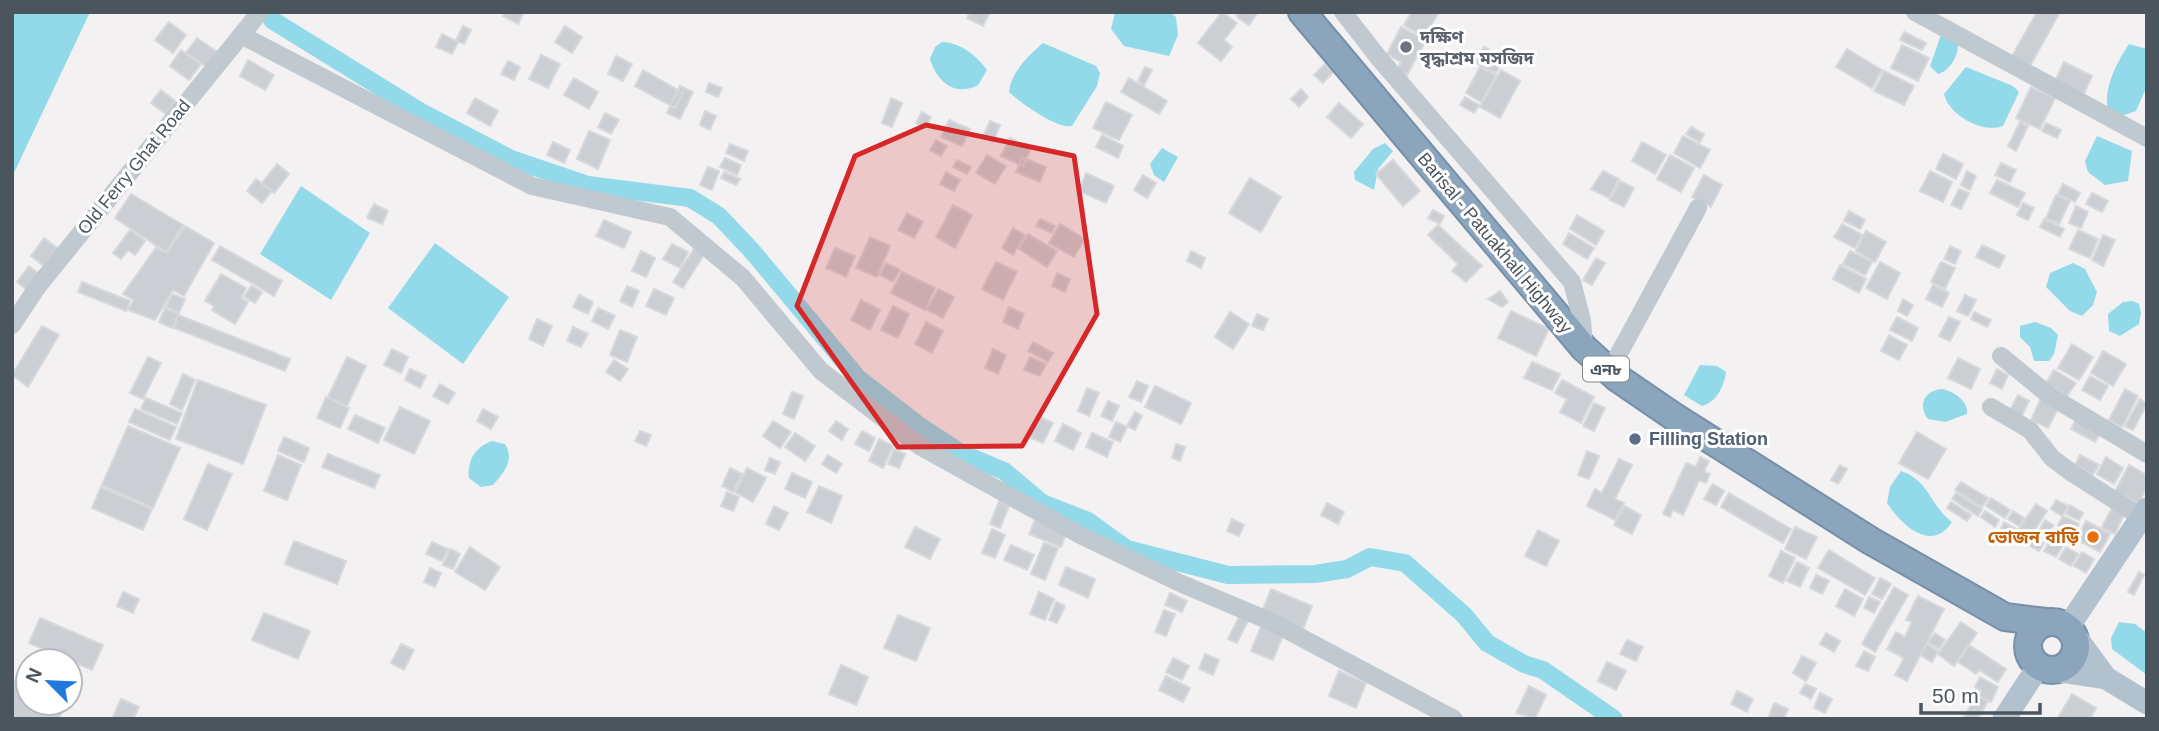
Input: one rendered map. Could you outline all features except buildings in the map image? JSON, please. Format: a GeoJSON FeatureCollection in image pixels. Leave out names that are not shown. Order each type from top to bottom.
{"type":"FeatureCollection","features":[{"type":"Feature","properties":{"kind":"highway","name":"Barisal - Patuakhali Highway"},"geometry":{"type":"LineString","coordinates":[[1302,12],[1584,348],[1609,372],[1777,483],[2005,617],[2063,628]]}},
{"type":"Feature","properties":{"kind":"highway","name":"Barisal - Patuakhali Highway"},"geometry":{"type":"LineString","coordinates":[[2005,617],[2040,662]]}},
{"type":"Feature","properties":{"kind":"highway"},"geometry":{"type":"LineString","coordinates":[[2035,628],[2063,628],[2077,648],[2073,659],[2064,667],[2040,662],[2029,638],[2035,628]]}},
{"type":"Feature","properties":{"kind":"main road"},"geometry":{"type":"LineString","coordinates":[[2106,678],[2063,628],[2144,513]]}},
{"type":"Feature","properties":{"kind":"main road"},"geometry":{"type":"LineString","coordinates":[[2004,719],[2040,662],[2106,678],[2147,703]]}},
{"type":"Feature","properties":{"kind":"street","name":"Old Ferry Ghat Road"},"geometry":{"type":"LineString","coordinates":[[12,325],[38,286],[260,12]]}},
{"type":"Feature","properties":{"kind":"street"},"geometry":{"type":"LineString","coordinates":[[1343,12],[1378,57],[1572,282],[1581,311],[1584,348]]}},
{"type":"Feature","properties":{"kind":"street"},"geometry":{"type":"LineString","coordinates":[[1915,12],[2147,138]]}},
{"type":"Feature","properties":{"kind":"street"},"geometry":{"type":"LineString","coordinates":[[241,35],[532,186],[670,217],[743,278],[821,371],[921,447],[1068,529],[1182,584],[1272,622],[1454,719]]}},
{"type":"Feature","properties":{"kind":"street"},"geometry":{"type":"LineString","coordinates":[[1609,372],[1698,208]]}},
{"type":"Feature","properties":{"kind":"street"},"geometry":{"type":"LineString","coordinates":[[2001,356],[2050,396],[2147,454]]}},
{"type":"Feature","properties":{"kind":"street"},"geometry":{"type":"LineString","coordinates":[[1992,407],[2030,430],[2052,458],[2072,473],[2144,513]]}},
{"type":"Feature","properties":{"kind":"highlighted area"},"geometry":{"type":"Polygon","coordinates":[[[926,125],[1074,156],[1097,314],[1022,446],[898,447],[797,306],[855,156],[926,125]]]}},
{"type":"Feature","properties":{"kind":"water"},"geometry":{"type":"Polygon","coordinates":[[[12,12],[90,12],[12,177],[12,12]]]}},
{"type":"Feature","properties":{"kind":"water"},"geometry":{"type":"Polygon","coordinates":[[[1115,12],[1169,12],[1176,17],[1178,35],[1169,56],[1124,46],[1111,29],[1115,12]]]}},
{"type":"Feature","properties":{"kind":"water"},"geometry":{"type":"Polygon","coordinates":[[[1942,32],[1958,42],[1958,47],[1950,66],[1938,74],[1930,66],[1942,32]]]}},
{"type":"Feature","properties":{"kind":"water"},"geometry":{"type":"Polygon","coordinates":[[[942,42],[962,47],[983,65],[987,70],[978,85],[962,89],[942,80],[930,59],[935,47],[942,42]]]}},
{"type":"Feature","properties":{"kind":"water"},"geometry":{"type":"Polygon","coordinates":[[[1043,43],[1096,66],[1100,73],[1097,86],[1072,126],[1058,124],[1009,92],[1017,71],[1043,43]]]}},
{"type":"Feature","properties":{"kind":"water"},"geometry":{"type":"Polygon","coordinates":[[[2129,44],[2147,49],[2147,86],[2136,111],[2121,116],[2109,112],[2107,95],[2116,67],[2129,44]]]}},
{"type":"Feature","properties":{"kind":"water"},"geometry":{"type":"Polygon","coordinates":[[[1966,67],[2013,86],[2019,92],[2003,126],[1995,128],[1976,125],[1959,115],[1947,102],[1944,94],[1966,67]]]}},
{"type":"Feature","properties":{"kind":"water"},"geometry":{"type":"Polygon","coordinates":[[[2097,136],[2132,151],[2128,181],[2105,185],[2088,172],[2085,161],[2097,136]]]}},
{"type":"Feature","properties":{"kind":"water"},"geometry":{"type":"Polygon","coordinates":[[[1385,143],[1393,151],[1378,169],[1374,190],[1355,180],[1354,172],[1373,149],[1385,143]]]}},
{"type":"Feature","properties":{"kind":"water"},"geometry":{"type":"Polygon","coordinates":[[[1162,148],[1178,157],[1164,182],[1154,175],[1150,164],[1162,148]]]}},
{"type":"Feature","properties":{"kind":"water"},"geometry":{"type":"Polygon","coordinates":[[[301,186],[370,233],[331,300],[260,254],[301,186]]]}},
{"type":"Feature","properties":{"kind":"water"},"geometry":{"type":"Polygon","coordinates":[[[435,243],[509,297],[463,364],[388,308],[435,243]]]}},
{"type":"Feature","properties":{"kind":"water"},"geometry":{"type":"Polygon","coordinates":[[[2073,263],[2085,269],[2097,292],[2093,305],[2082,316],[2070,311],[2046,287],[2050,273],[2073,263]]]}},
{"type":"Feature","properties":{"kind":"water"},"geometry":{"type":"Polygon","coordinates":[[[2133,301],[2139,304],[2139,324],[2120,336],[2109,331],[2108,314],[2123,302],[2133,301]]]}},
{"type":"Feature","properties":{"kind":"water"},"geometry":{"type":"Polygon","coordinates":[[[2035,322],[2051,328],[2058,335],[2054,354],[2049,361],[2034,361],[2030,347],[2020,337],[2020,326],[2035,322]]]}},
{"type":"Feature","properties":{"kind":"water"},"geometry":{"type":"Polygon","coordinates":[[[1700,365],[1717,366],[1726,372],[1719,393],[1712,401],[1702,406],[1684,395],[1700,365]]]}},
{"type":"Feature","properties":{"kind":"water"},"geometry":{"type":"Polygon","coordinates":[[[1942,389],[1959,397],[1967,409],[1967,414],[1945,422],[1928,419],[1923,409],[1924,399],[1931,392],[1942,389]]]}},
{"type":"Feature","properties":{"kind":"water"},"geometry":{"type":"Polygon","coordinates":[[[492,441],[505,444],[508,461],[493,485],[481,487],[469,478],[469,465],[473,455],[492,441]]]}},
{"type":"Feature","properties":{"kind":"water"},"geometry":{"type":"Polygon","coordinates":[[[1901,471],[1924,487],[1952,522],[1944,531],[1927,536],[1918,533],[1893,512],[1887,503],[1890,487],[1901,471]]]}},
{"type":"Feature","properties":{"kind":"water"},"geometry":{"type":"Polygon","coordinates":[[[2119,622],[2135,624],[2147,633],[2147,675],[2112,649],[2111,638],[2119,622]]]}},
{"type":"Feature","properties":{"kind":"waterway"},"geometry":{"type":"LineString","coordinates":[[272,20],[421,112],[511,159],[588,185],[690,198],[719,216],[752,251],[858,378],[920,426],[961,453],[1004,471],[1042,503],[1088,521],[1127,549],[1228,575],[1315,574],[1347,569],[1370,557],[1405,563],[1464,615],[1487,643],[1524,664],[1543,670],[1614,719]]}},
{"type":"Feature","properties":{"kind":"place","name":"দক্ষিণ বৃদ্ধাশ্রম মসজিদ"},"geometry":{"type":"Point","coordinates":[1406,47]}},
{"type":"Feature","properties":{"kind":"place","name":"Filling Station"},"geometry":{"type":"Point","coordinates":[1635,439]}},
{"type":"Feature","properties":{"kind":"place","name":"ভোজন বাড়ি"},"geometry":{"type":"Point","coordinates":[2093,537]}}]}
